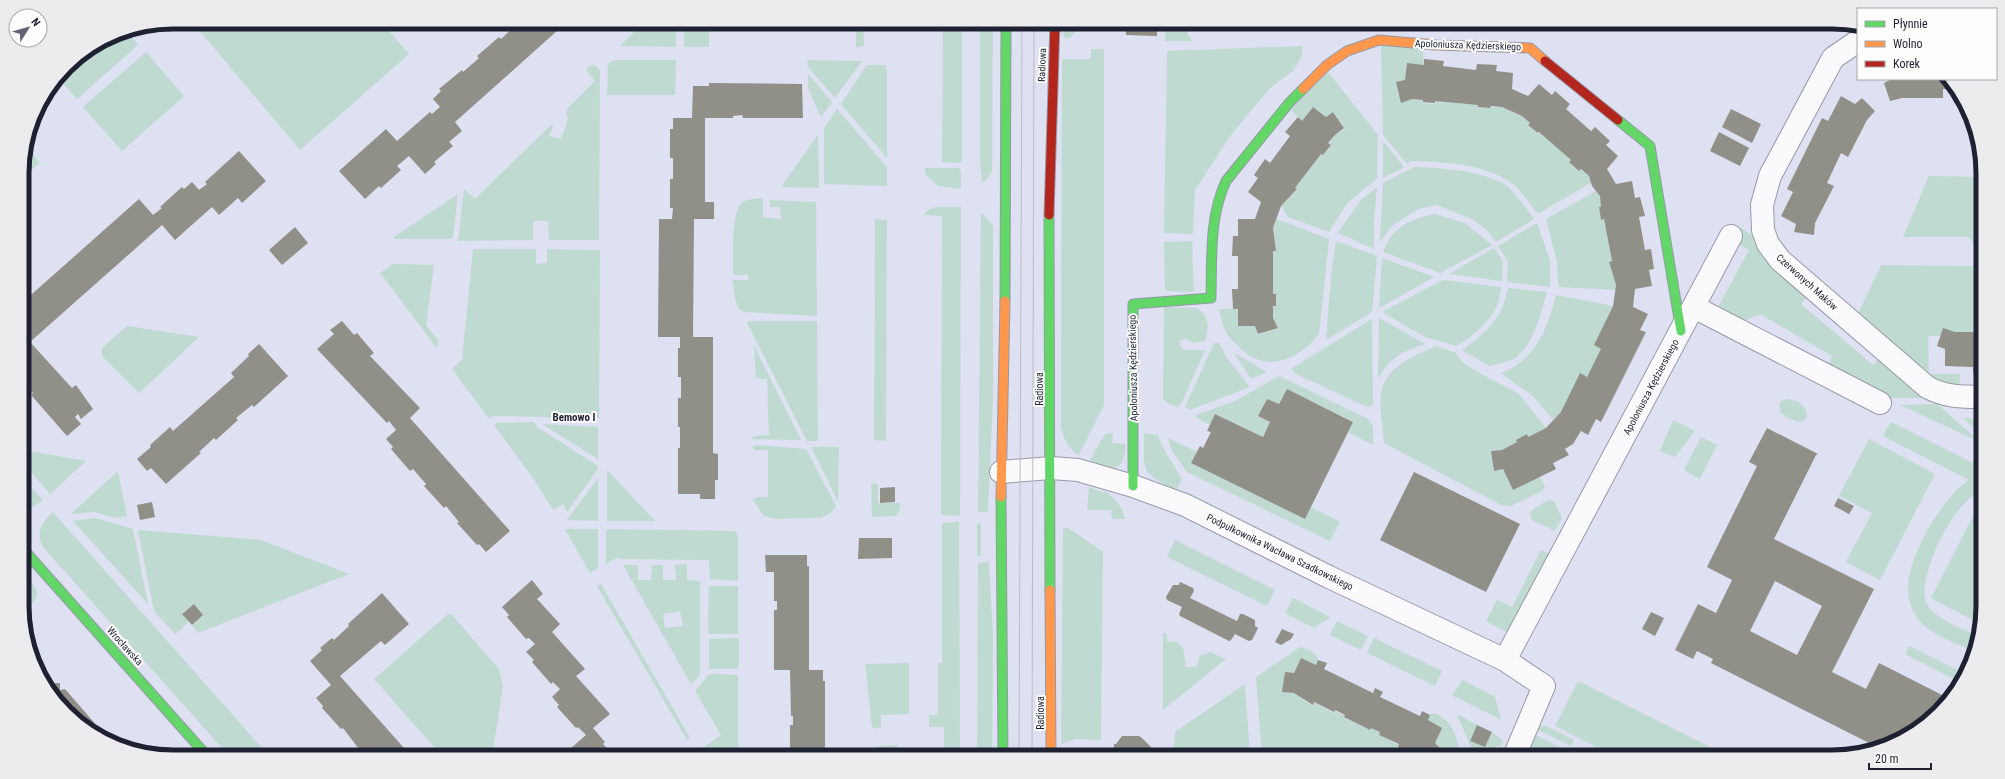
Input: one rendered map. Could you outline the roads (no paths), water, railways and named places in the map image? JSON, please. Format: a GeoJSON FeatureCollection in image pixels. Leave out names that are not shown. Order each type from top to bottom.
{"type":"FeatureCollection","features":[{"type":"Feature","properties":{"kind":"street"},"geometry":{"type":"LineString","coordinates":[[1003,750],[1001,472],[1006,233],[1006,29]]}},
{"type":"Feature","properties":{"kind":"street","name":"Radiowa"},"geometry":{"type":"LineString","coordinates":[[1051,750],[1049,196],[1055,29]]}},
{"type":"Feature","properties":{"kind":"street","name":"Apoloniusza Kędzierskiego"},"geometry":{"type":"LineString","coordinates":[[1133,486],[1132,304],[1211,298],[1215,207],[1220,191],[1226,181],[1289,103],[1326,65],[1347,51],[1379,40],[1436,45],[1530,48],[1650,146],[1681,331],[1505,660]]}},
{"type":"Feature","properties":{"kind":"street","name":"Czerwonych Maków"},"geometry":{"type":"LineString","coordinates":[[1857,42],[1833,58],[1770,176],[1762,205],[1763,230],[1768,244],[1780,260],[1927,387],[1938,393],[1951,396],[1976,397]]}},
{"type":"Feature","properties":{"kind":"street"},"geometry":{"type":"LineString","coordinates":[[1681,331],[1731,236]]}},
{"type":"Feature","properties":{"kind":"street"},"geometry":{"type":"LineString","coordinates":[[1694,307],[1880,403]]}},
{"type":"Feature","properties":{"kind":"street","name":"Podpułkownika Wacława Szadkowskiego"},"geometry":{"type":"LineString","coordinates":[[1001,472],[1051,468],[1078,470],[1133,486],[1185,505],[1329,577],[1505,660],[1544,686],[1517,750]]}},
{"type":"Feature","properties":{"kind":"street","name":"Wrocławska"},"geometry":{"type":"LineString","coordinates":[[29,556],[202,750]]}},
{"type":"Feature","properties":{"kind":"tram line"},"geometry":{"type":"LineString","coordinates":[[1019,750],[1022,29]]}},
{"type":"Feature","properties":{"kind":"tram line"},"geometry":{"type":"LineString","coordinates":[[1032,750],[1034,29]]}},
{"type":"Feature","properties":{"kind":"district","name":"Bemowo I"},"geometry":{"type":"Point","coordinates":[574,417]}}]}
